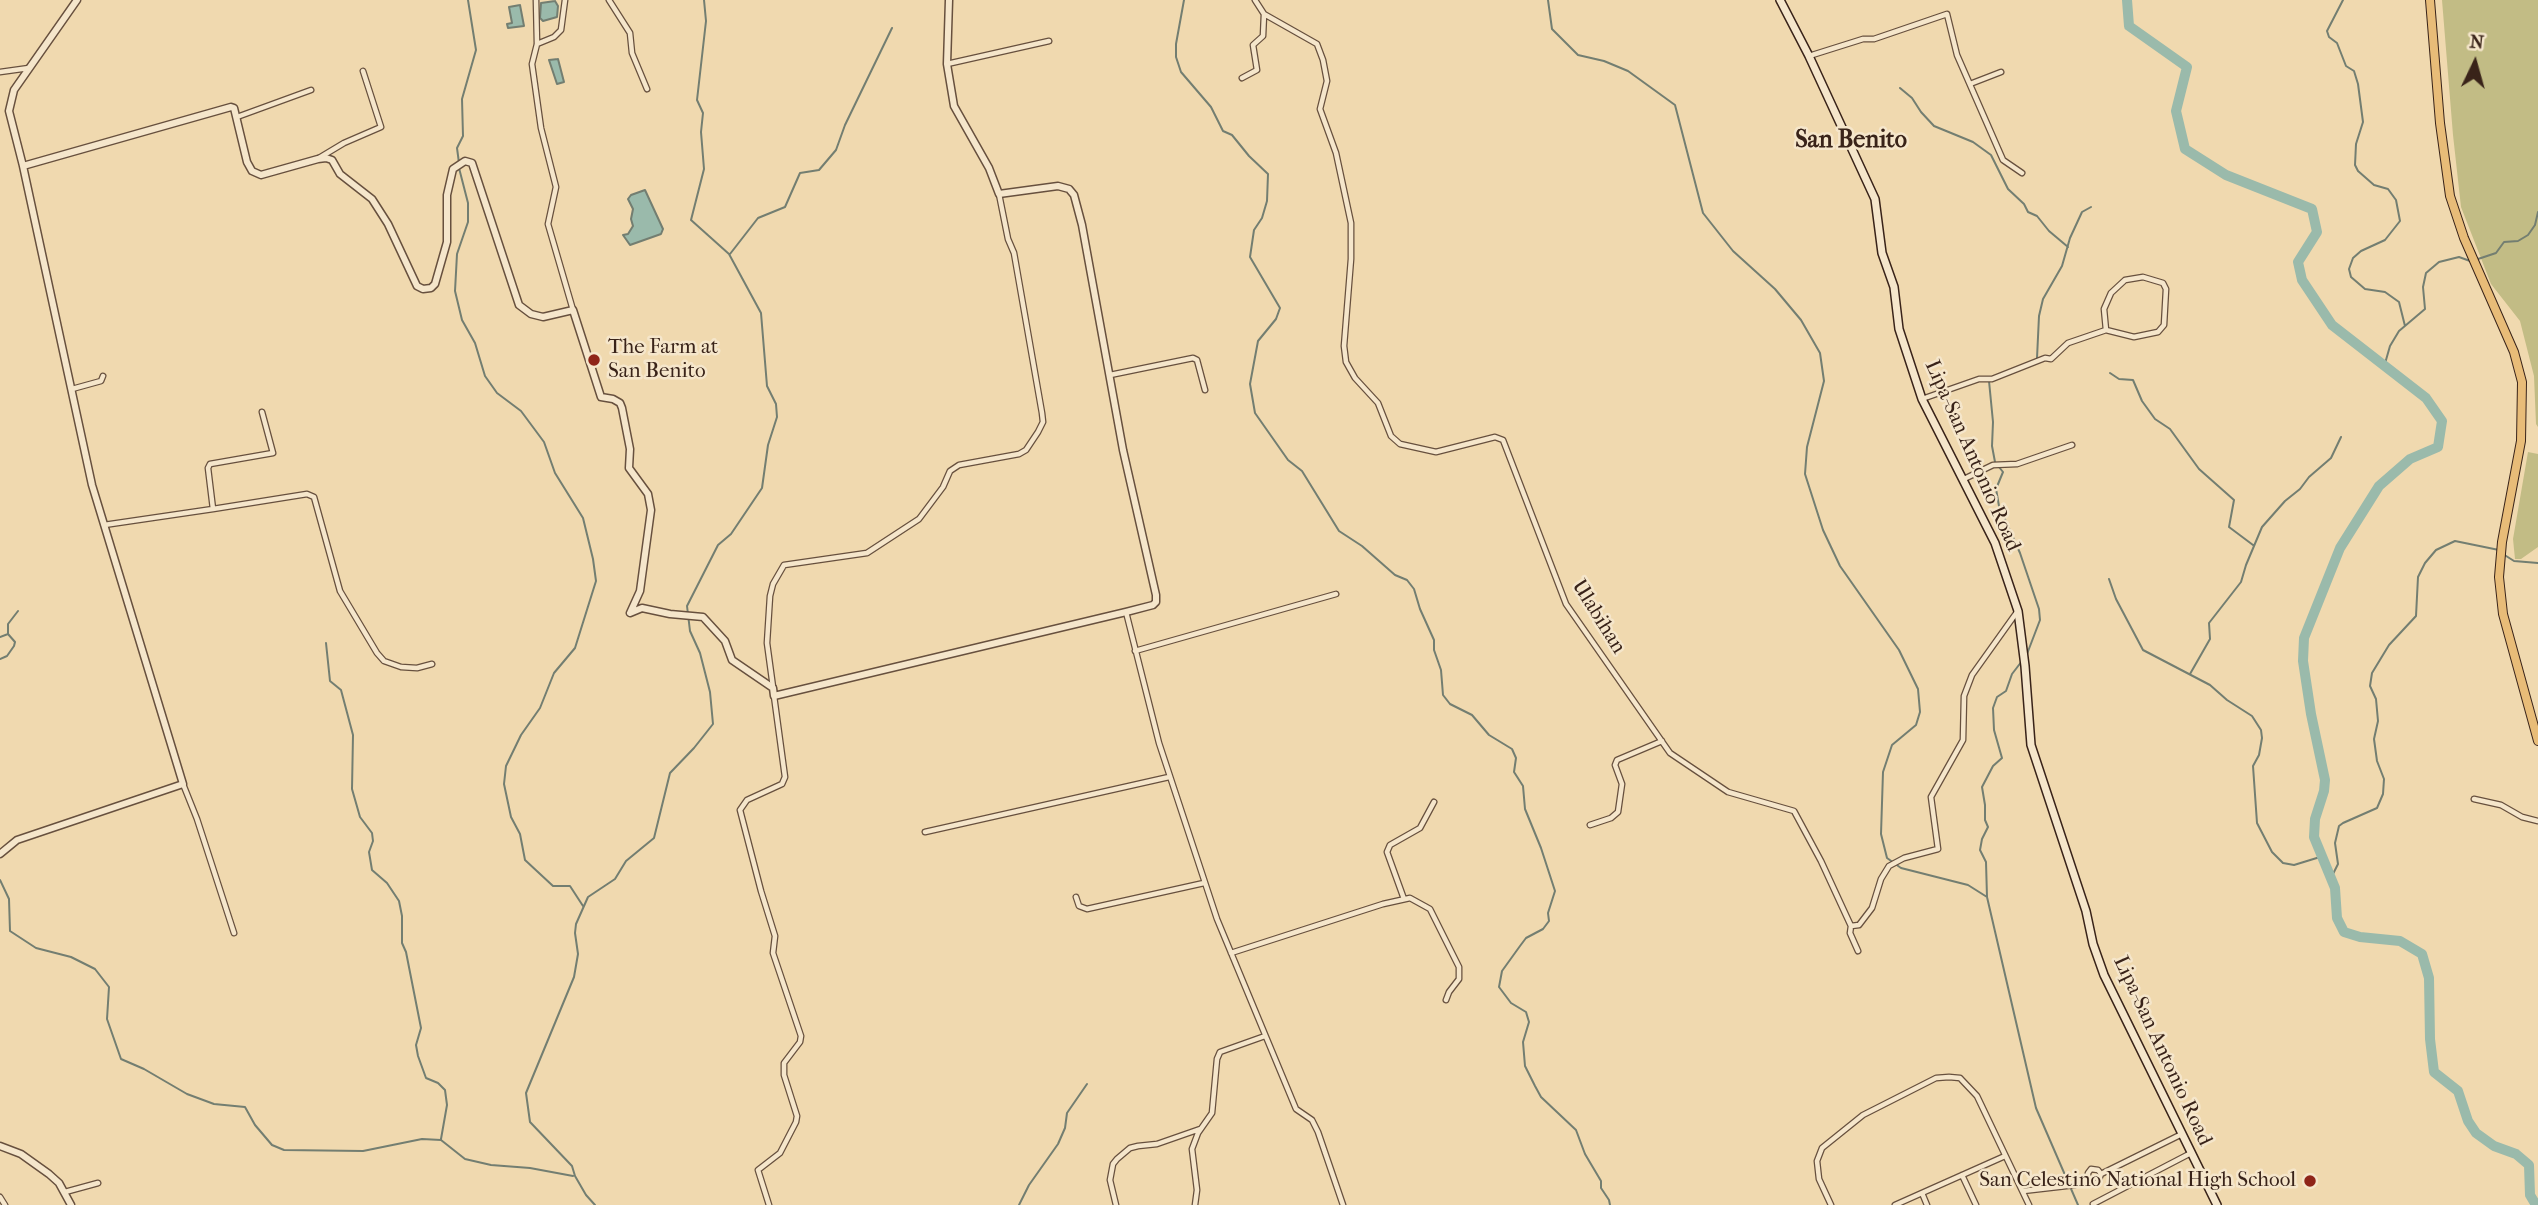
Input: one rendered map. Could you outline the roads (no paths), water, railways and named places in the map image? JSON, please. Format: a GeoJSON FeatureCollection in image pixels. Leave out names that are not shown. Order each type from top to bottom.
{"type":"FeatureCollection","features":[{"type":"Feature","properties":{"kind":"main road","name":"Lipa-San Antonio Road"},"geometry":{"type":"LineString","coordinates":[[1780,0],[1875,199],[1882,253],[1894,287],[1899,329],[1922,400],[1995,544],[2018,611],[2031,745],[2087,911],[2093,944],[2104,975],[2217,1205]]}},
{"type":"Feature","properties":{"kind":"main road"},"geometry":{"type":"LineString","coordinates":[[2430,0],[2445,169],[2456,217],[2514,352],[2522,382],[2521,442],[2502,542],[2500,594],[2503,614],[2538,741]]}},
{"type":"Feature","properties":{"kind":"street"},"geometry":{"type":"LineString","coordinates":[[77,0],[14,90],[9,111],[92,485],[183,784],[234,933]]}},
{"type":"Feature","properties":{"kind":"street"},"geometry":{"type":"LineString","coordinates":[[536,0],[537,44],[531,64],[541,128],[556,187],[548,224],[599,393],[604,398],[620,403],[628,429],[629,468],[648,494],[651,504],[640,591],[630,613],[642,608],[675,615],[703,617],[711,622],[725,640],[732,660],[773,688]]}},
{"type":"Feature","properties":{"kind":"street"},"geometry":{"type":"LineString","coordinates":[[537,44],[554,37],[561,30],[565,0]]}},
{"type":"Feature","properties":{"kind":"street"},"geometry":{"type":"LineString","coordinates":[[609,0],[630,33],[632,53],[647,89]]}},
{"type":"Feature","properties":{"kind":"street"},"geometry":{"type":"LineString","coordinates":[[769,1205],[758,1170],[780,1153],[796,1122],[797,1116],[784,1075],[784,1063],[800,1042],[801,1035],[773,953],[775,936],[740,810],[747,800],[782,783],[785,778],[767,643],[773,584],[784,565],[867,553],[919,519],[943,487],[950,471],[959,466],[1019,454],[1026,450],[1043,422],[1014,253],[1008,239],[999,194],[989,168],[954,106],[947,64],[949,0]]}},
{"type":"Feature","properties":{"kind":"street","name":"Ulabihan"},"geometry":{"type":"LineString","coordinates":[[1256,0],[1264,15],[1317,44],[1323,60],[1327,81],[1320,109],[1336,153],[1351,223],[1345,346],[1349,370],[1378,403],[1387,428],[1400,444],[1436,452],[1495,437],[1503,440],[1566,604],[1670,753],[1728,792],[1794,811],[1851,926],[1850,933],[1858,951]]}},
{"type":"Feature","properties":{"kind":"street"},"geometry":{"type":"LineString","coordinates":[[1809,56],[1863,39],[1874,40],[1947,14],[1957,55],[2003,160],[2022,173]]}},
{"type":"Feature","properties":{"kind":"street"},"geometry":{"type":"LineString","coordinates":[[1242,78],[1257,70],[1252,45],[1263,36],[1264,15]]}},
{"type":"Feature","properties":{"kind":"street"},"geometry":{"type":"LineString","coordinates":[[947,64],[1049,41]]}},
{"type":"Feature","properties":{"kind":"street"},"geometry":{"type":"LineString","coordinates":[[0,72],[29,68]]}},
{"type":"Feature","properties":{"kind":"street"},"geometry":{"type":"LineString","coordinates":[[318,159],[344,143],[381,127],[363,71]]}},
{"type":"Feature","properties":{"kind":"street"},"geometry":{"type":"LineString","coordinates":[[1970,84],[2001,72]]}},
{"type":"Feature","properties":{"kind":"street"},"geometry":{"type":"LineString","coordinates":[[237,117],[311,90]]}},
{"type":"Feature","properties":{"kind":"street"},"geometry":{"type":"LineString","coordinates":[[23,166],[231,107],[237,117],[247,162],[255,174],[318,159],[332,160],[340,174],[369,194],[388,224],[417,285],[423,289],[431,288],[435,284],[447,242],[447,195],[453,169],[465,161],[472,163],[519,305],[531,314],[543,317],[573,310]]}},
{"type":"Feature","properties":{"kind":"street"},"geometry":{"type":"LineString","coordinates":[[774,696],[1153,605],[1156,595],[1123,450],[1082,225],[1074,195],[1069,189],[1058,186],[999,194]]}},
{"type":"Feature","properties":{"kind":"street"},"geometry":{"type":"LineString","coordinates":[[1922,400],[1979,379],[1992,379],[2045,358],[2051,359],[2068,343],[2106,330],[2134,337],[2158,332],[2164,326],[2166,289],[2163,283],[2143,277],[2125,280],[2110,293],[2104,309],[2106,330]]}},
{"type":"Feature","properties":{"kind":"street"},"geometry":{"type":"LineString","coordinates":[[1110,375],[1193,358],[1197,360],[1205,390]]}},
{"type":"Feature","properties":{"kind":"street"},"geometry":{"type":"LineString","coordinates":[[72,389],[101,381],[103,376]]}},
{"type":"Feature","properties":{"kind":"street"},"geometry":{"type":"LineString","coordinates":[[213,509],[208,468],[210,464],[272,453],[262,412]]}},
{"type":"Feature","properties":{"kind":"street"},"geometry":{"type":"LineString","coordinates":[[1964,479],[1993,465],[2017,464],[2072,444]]}},
{"type":"Feature","properties":{"kind":"street"},"geometry":{"type":"LineString","coordinates":[[104,525],[307,494],[314,497],[340,591],[377,653],[384,662],[401,667],[417,668],[432,664]]}},
{"type":"Feature","properties":{"kind":"street"},"geometry":{"type":"LineString","coordinates":[[1135,651],[1336,594]]}},
{"type":"Feature","properties":{"kind":"street"},"geometry":{"type":"LineString","coordinates":[[1851,926],[1859,925],[1872,908],[1881,879],[1889,866],[1904,858],[1938,849],[1931,797],[1963,740],[1964,696],[1972,675],[2018,611]]}},
{"type":"Feature","properties":{"kind":"street"},"geometry":{"type":"LineString","coordinates":[[1126,612],[1169,777],[1204,883],[1296,1109],[1312,1120],[1318,1132],[1343,1205]]}},
{"type":"Feature","properties":{"kind":"street"},"geometry":{"type":"LineString","coordinates":[[1590,825],[1611,818],[1618,811],[1622,784],[1615,762],[1662,741]]}},
{"type":"Feature","properties":{"kind":"street"},"geometry":{"type":"LineString","coordinates":[[925,832],[1169,777]]}},
{"type":"Feature","properties":{"kind":"street"},"geometry":{"type":"LineString","coordinates":[[0,854],[17,840],[183,784]]}},
{"type":"Feature","properties":{"kind":"street"},"geometry":{"type":"LineString","coordinates":[[2474,799],[2501,805],[2522,817],[2538,821]]}},
{"type":"Feature","properties":{"kind":"street"},"geometry":{"type":"LineString","coordinates":[[1404,899],[1387,852],[1390,845],[1419,828],[1434,802]]}},
{"type":"Feature","properties":{"kind":"street"},"geometry":{"type":"LineString","coordinates":[[1076,897],[1079,906],[1087,909],[1204,883]]}},
{"type":"Feature","properties":{"kind":"street"},"geometry":{"type":"LineString","coordinates":[[1231,953],[1404,899],[1417,900],[1430,909],[1459,967],[1459,979],[1446,1000]]}},
{"type":"Feature","properties":{"kind":"street"},"geometry":{"type":"LineString","coordinates":[[1195,1205],[1198,1189],[1192,1149],[1212,1113],[1217,1059],[1220,1052],[1265,1036]]}},
{"type":"Feature","properties":{"kind":"street"},"geometry":{"type":"LineString","coordinates":[[1831,1205],[1819,1179],[1817,1161],[1822,1148],[1863,1115],[1936,1078],[1960,1078],[1969,1085],[1977,1096],[2029,1205]]}},
{"type":"Feature","properties":{"kind":"street"},"geometry":{"type":"LineString","coordinates":[[1116,1205],[1110,1180],[1113,1164],[1117,1159],[1138,1146],[1157,1144],[1201,1129]]}},
{"type":"Feature","properties":{"kind":"street"},"geometry":{"type":"LineString","coordinates":[[2101,1174],[2182,1134]]}},
{"type":"Feature","properties":{"kind":"street"},"geometry":{"type":"LineString","coordinates":[[0,1146],[35,1163],[59,1183],[71,1205]]}},
{"type":"Feature","properties":{"kind":"street"},"geometry":{"type":"LineString","coordinates":[[2093,1204],[2191,1153]]}},
{"type":"Feature","properties":{"kind":"street"},"geometry":{"type":"LineString","coordinates":[[1895,1205],[2005,1156]]}},
{"type":"Feature","properties":{"kind":"street"},"geometry":{"type":"LineString","coordinates":[[2088,1180],[2087,1175],[2091,1170],[2098,1170],[2101,1174]]}},
{"type":"Feature","properties":{"kind":"street"},"geometry":{"type":"LineString","coordinates":[[2024,1191],[2075,1185],[2088,1180],[2096,1184],[2101,1174]]}},
{"type":"Feature","properties":{"kind":"street"},"geometry":{"type":"LineString","coordinates":[[1962,1175],[1976,1205]]}},
{"type":"Feature","properties":{"kind":"street"},"geometry":{"type":"LineString","coordinates":[[65,1192],[98,1183]]}},
{"type":"Feature","properties":{"kind":"street"},"geometry":{"type":"LineString","coordinates":[[1922,1193],[1927,1205]]}},
{"type":"Feature","properties":{"kind":"street"},"geometry":{"type":"LineString","coordinates":[[0,1197],[5,1205]]}},
{"type":"Feature","properties":{"kind":"waterway"},"geometry":{"type":"LineString","coordinates":[[459,163],[457,148],[463,136],[462,99],[476,50],[468,0]]}},
{"type":"Feature","properties":{"kind":"waterway"},"geometry":{"type":"LineString","coordinates":[[595,1205],[586,1195],[572,1166],[530,1122],[526,1093],[574,977],[578,954],[576,924],[588,897],[615,879],[626,861],[654,838],[670,773],[713,724],[710,692],[700,653],[690,631],[687,606],[718,545],[731,534],[762,488],[768,445],[777,417],[776,404],[767,386],[761,313],[729,254],[691,220],[704,169],[701,132],[703,113],[697,100],[706,21],[704,0]]}},
{"type":"Feature","properties":{"kind":"waterway"},"geometry":{"type":"LineString","coordinates":[[1184,0],[1176,44],[1176,57],[1181,72],[1211,107],[1223,131],[1232,135],[1268,174],[1267,201],[1262,218],[1254,230],[1250,257],[1280,308],[1276,319],[1258,341],[1250,384],[1255,413],[1288,460],[1302,471],[1339,531],[1362,546],[1395,575],[1407,580],[1414,589],[1434,640],[1443,695],[1450,704],[1472,715],[1489,735],[1512,749],[1516,758],[1514,772],[1523,786],[1525,809],[1555,891],[1548,913],[1549,921],[1543,929],[1526,938],[1502,971],[1499,987],[1511,1003],[1526,1012],[1529,1022],[1523,1042],[1525,1066],[1535,1086],[1541,1097],[1576,1130],[1610,1205]]}},
{"type":"Feature","properties":{"kind":"waterway"},"geometry":{"type":"LineString","coordinates":[[1548,0],[1552,29],[1578,55],[1604,61],[1628,71],[1675,105],[1703,213],[1733,251],[1775,289],[1801,320],[1820,353],[1824,381],[1807,447],[1805,474],[1823,530],[1840,566],[1899,650],[1918,689],[1920,712],[1916,725],[1892,745],[1883,772],[1881,834],[1887,858],[1901,868],[1968,885],[1987,897]]}},
{"type":"Feature","properties":{"kind":"waterway"},"geometry":{"type":"LineString","coordinates":[[2127,0],[2129,26],[2187,67],[2176,111],[2185,149],[2226,175],[2312,209],[2317,232],[2298,262],[2302,280],[2332,325],[2426,398],[2442,421],[2438,447],[2410,459],[2379,486],[2340,548],[2304,638],[2303,661],[2325,780],[2315,819],[2314,837],[2335,888],[2337,918],[2344,932],[2360,937],[2400,941],[2422,954],[2429,978],[2430,1039],[2434,1072],[2458,1091],[2468,1121],[2476,1133],[2494,1146],[2516,1154],[2529,1165],[2530,1195],[2536,1205]]}},
{"type":"Feature","properties":{"kind":"waterway"},"geometry":{"type":"LineString","coordinates":[[2343,0],[2327,31],[2329,37],[2337,43],[2346,66],[2354,71],[2358,84],[2363,122],[2356,144],[2355,165],[2374,185],[2388,189],[2396,200],[2400,221],[2385,240],[2361,251],[2353,258],[2349,269],[2351,277],[2365,289],[2385,292],[2399,302],[2405,326]]}},
{"type":"Feature","properties":{"kind":"waterway"},"geometry":{"type":"LineString","coordinates":[[730,254],[758,218],[785,207],[800,173],[819,170],[836,150],[845,125],[892,28]]}},
{"type":"Feature","properties":{"kind":"waterway"},"geometry":{"type":"LineString","coordinates":[[1900,88],[1912,98],[1934,126],[1973,142],[1991,155],[2008,189],[2024,204],[2028,212],[2037,216],[2049,231],[2068,247]]}},
{"type":"Feature","properties":{"kind":"waterway"},"geometry":{"type":"LineString","coordinates":[[459,168],[468,203],[468,222],[457,254],[455,291],[462,320],[475,343],[485,376],[497,393],[521,411],[544,442],[555,473],[583,518],[593,559],[596,581],[575,648],[554,673],[540,708],[521,735],[506,766],[504,784],[511,817],[520,834],[525,860],[553,886],[570,886],[583,906]]}},
{"type":"Feature","properties":{"kind":"waterway"},"geometry":{"type":"LineString","coordinates":[[2037,358],[2039,316],[2043,299],[2062,266],[2070,238],[2082,212],[2091,207]]}},
{"type":"Feature","properties":{"kind":"waterway"},"geometry":{"type":"LineString","coordinates":[[2475,260],[2496,253],[2504,242],[2518,241],[2528,235],[2535,225],[2538,212]]}},
{"type":"Feature","properties":{"kind":"waterway"},"geometry":{"type":"LineString","coordinates":[[2384,367],[2390,346],[2399,331],[2425,309],[2423,287],[2426,273],[2439,262],[2459,257],[2470,261]]}},
{"type":"Feature","properties":{"kind":"waterway"},"geometry":{"type":"LineString","coordinates":[[2110,373],[2119,379],[2133,380],[2142,401],[2155,419],[2170,429],[2199,469],[2234,500],[2229,527],[2253,545]]}},
{"type":"Feature","properties":{"kind":"waterway"},"geometry":{"type":"LineString","coordinates":[[1989,381],[1995,462]]}},
{"type":"Feature","properties":{"kind":"waterway"},"geometry":{"type":"LineString","coordinates":[[2190,674],[2210,639],[2209,623],[2241,582],[2262,527],[2285,501],[2331,458],[2341,437]]}},
{"type":"Feature","properties":{"kind":"waterway"},"geometry":{"type":"LineString","coordinates":[[1999,467],[2003,472],[1996,489],[1999,506],[2020,553],[2039,609],[2040,620],[2027,654]]}},
{"type":"Feature","properties":{"kind":"waterway"},"geometry":{"type":"LineString","coordinates":[[2331,878],[2338,864],[2335,843],[2339,826],[2377,808],[2383,794],[2384,779],[2377,761],[2374,739],[2378,721],[2376,699],[2370,686],[2372,673],[2389,645],[2416,616],[2418,577],[2425,563],[2436,550],[2455,541],[2499,550]]}},
{"type":"Feature","properties":{"kind":"waterway"},"geometry":{"type":"LineString","coordinates":[[2503,554],[2514,561],[2538,563]]}},
{"type":"Feature","properties":{"kind":"waterway"},"geometry":{"type":"LineString","coordinates":[[2109,579],[2116,599],[2143,650],[2210,685],[2252,716],[2261,730],[2259,755],[2253,766],[2257,823],[2272,852],[2283,863],[2294,865],[2320,857]]}},
{"type":"Feature","properties":{"kind":"waterway"},"geometry":{"type":"LineString","coordinates":[[0,659],[7,656],[14,646],[15,642],[8,634],[8,624],[18,611]]}},
{"type":"Feature","properties":{"kind":"waterway"},"geometry":{"type":"LineString","coordinates":[[0,637],[8,634]]}},
{"type":"Feature","properties":{"kind":"waterway"},"geometry":{"type":"LineString","coordinates":[[326,643],[330,681],[341,690],[353,735],[352,789],[360,817],[372,833],[373,841],[369,852],[372,870],[387,883],[399,901],[402,943],[421,1028],[416,1045],[418,1056],[426,1078],[438,1083],[445,1090],[447,1105],[441,1139]]}},
{"type":"Feature","properties":{"kind":"waterway"},"geometry":{"type":"LineString","coordinates":[[2022,661],[2012,674],[2006,691],[1997,697],[1993,708],[1994,730],[2002,758],[1993,766],[1982,787],[1988,827],[1980,850],[1986,862],[1987,897],[2036,1108],[2078,1205]]}},
{"type":"Feature","properties":{"kind":"waterway"},"geometry":{"type":"LineString","coordinates":[[0,880],[9,899],[10,931],[36,948],[71,957],[95,969],[109,987],[107,1019],[121,1059],[187,1094],[214,1104],[245,1107],[255,1125],[272,1145],[284,1150],[363,1151],[422,1139],[441,1140],[465,1159],[573,1176]]}},
{"type":"Feature","properties":{"kind":"waterway"},"geometry":{"type":"LineString","coordinates":[[1019,1205],[1029,1185],[1058,1144],[1065,1128],[1067,1113],[1087,1084]]}},
{"type":"Feature","properties":{"kind":"place","name":"The Farm at San Benito"},"geometry":{"type":"Point","coordinates":[594,360]}},
{"type":"Feature","properties":{"kind":"place","name":"San Celestino National High School"},"geometry":{"type":"Point","coordinates":[2310,1181]}},
{"type":"Feature","properties":{"kind":"district","name":"San Benito"},"geometry":{"type":"Point","coordinates":[1851,141]}}]}
